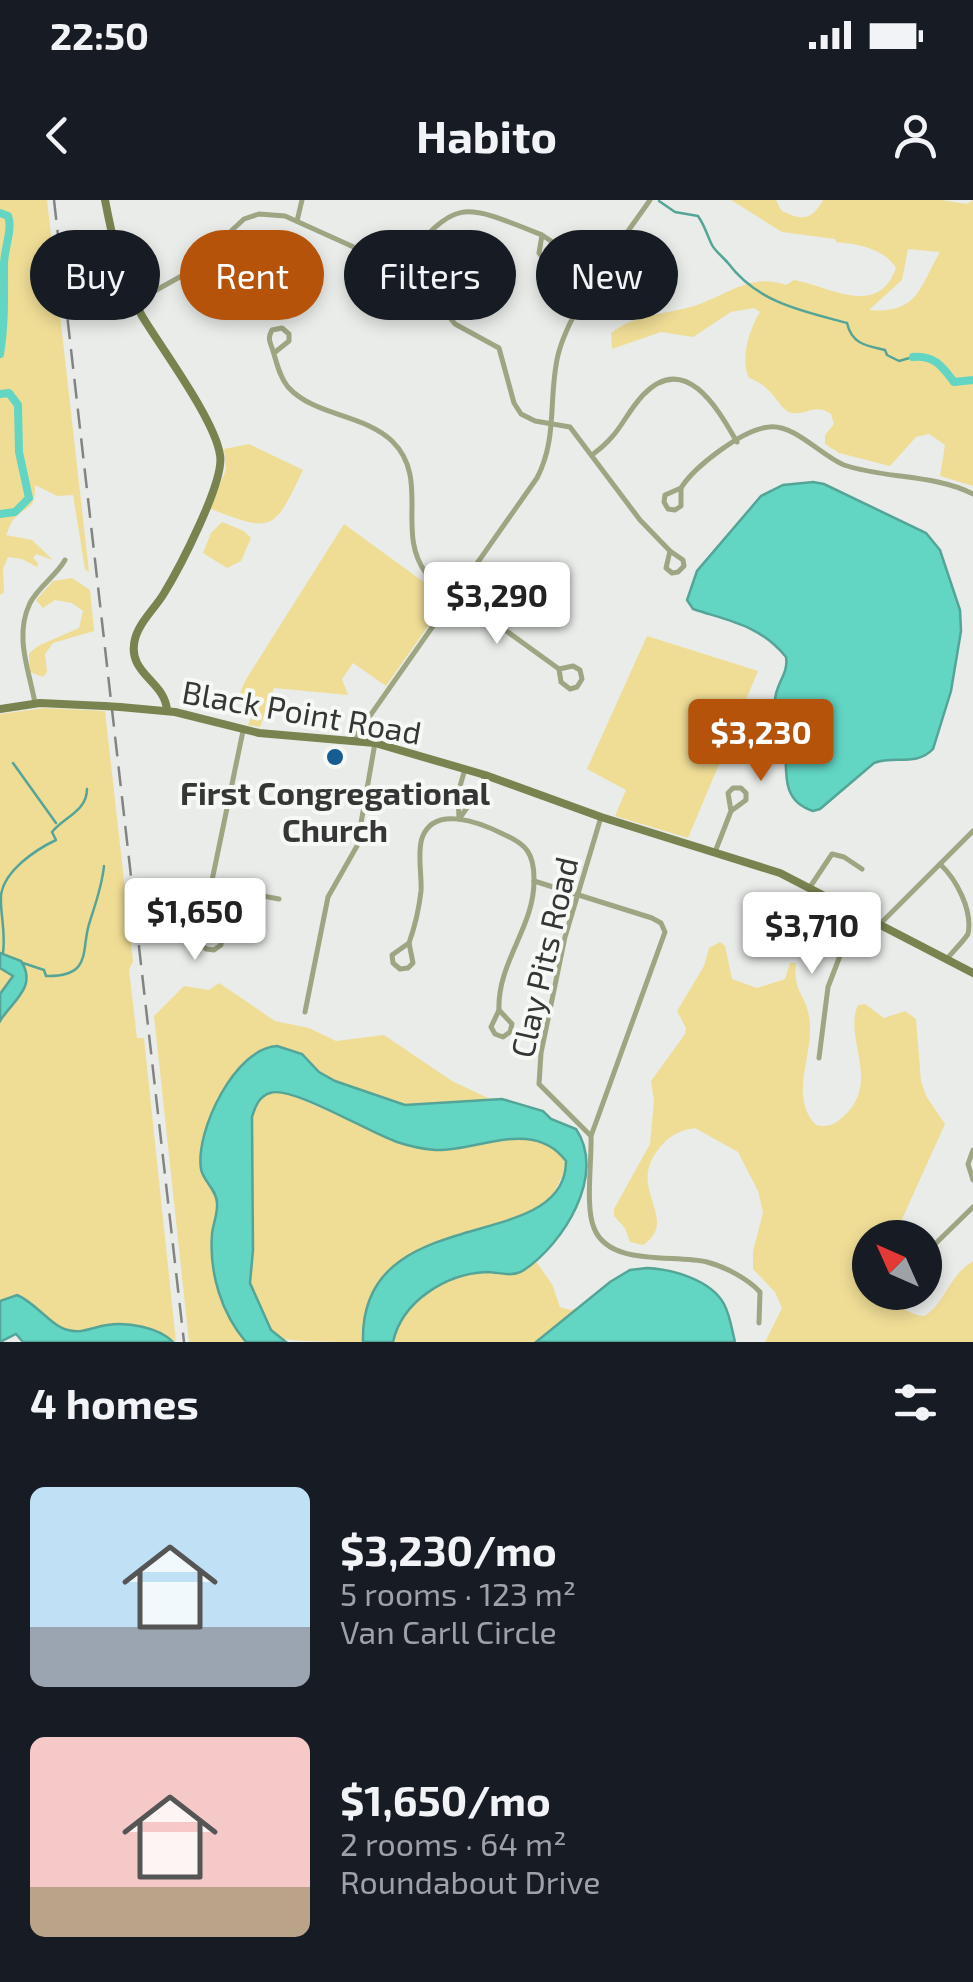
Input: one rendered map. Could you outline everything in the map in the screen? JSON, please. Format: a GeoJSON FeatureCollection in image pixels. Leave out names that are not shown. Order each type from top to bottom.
{"type":"FeatureCollection","features":[{"type":"Feature","properties":{"kind":"main road"},"geometry":{"type":"LineString","coordinates":[[106,200],[112,230]]}},
{"type":"Feature","properties":{"kind":"main road"},"geometry":{"type":"LineString","coordinates":[[146,320],[210,428],[221,463],[214,489],[172,578],[135,639],[137,666],[162,692],[167,711]]}},
{"type":"Feature","properties":{"kind":"main road","name":"Black Point Road"},"geometry":{"type":"LineString","coordinates":[[0,709],[35,703],[167,711],[243,731],[375,744],[485,774],[601,817],[780,873],[973,973]]}},
{"type":"Feature","properties":{"kind":"street"},"geometry":{"type":"LineString","coordinates":[[297,221],[302,200]]}},
{"type":"Feature","properties":{"kind":"street"},"geometry":{"type":"LineString","coordinates":[[353,740],[537,478],[549,450],[556,367],[565,334],[650,200]]}},
{"type":"Feature","properties":{"kind":"street"},"geometry":{"type":"LineString","coordinates":[[428,230],[438,218],[457,208],[483,210],[536,232]]}},
{"type":"Feature","properties":{"kind":"street"},"geometry":{"type":"LineString","coordinates":[[160,288],[185,274],[244,219],[270,214],[297,221],[344,242]]}},
{"type":"Feature","properties":{"kind":"street"},"geometry":{"type":"LineString","coordinates":[[542,235],[557,244],[551,258],[542,258],[538,253],[542,235]]}},
{"type":"Feature","properties":{"kind":"street"},"geometry":{"type":"LineString","coordinates":[[453,320],[499,348],[519,412],[532,420],[568,426],[640,520],[683,560],[684,566],[677,573],[669,572],[665,565],[670,551]]}},
{"type":"Feature","properties":{"kind":"street"},"geometry":{"type":"LineString","coordinates":[[274,353],[289,342],[288,332],[282,328],[269,332],[268,340],[281,375],[297,394],[378,431],[402,452],[413,481],[411,536],[415,554],[428,576],[558,669],[564,687],[574,689],[580,684],[582,675],[577,668],[558,669]]}},
{"type":"Feature","properties":{"kind":"street"},"geometry":{"type":"LineString","coordinates":[[592,455],[618,433],[646,392],[673,381],[692,384],[705,392],[737,442]]}},
{"type":"Feature","properties":{"kind":"street"},"geometry":{"type":"LineString","coordinates":[[681,488],[682,505],[670,510],[664,497],[681,488],[699,466],[764,428],[777,427],[844,465],[952,486],[973,494]]}},
{"type":"Feature","properties":{"kind":"street"},"geometry":{"type":"LineString","coordinates":[[35,703],[23,658],[27,614],[32,599],[65,560]]}},
{"type":"Feature","properties":{"kind":"street"},"geometry":{"type":"LineString","coordinates":[[204,920],[222,934],[222,945],[214,950],[200,942],[204,920],[243,731]]}},
{"type":"Feature","properties":{"kind":"street"},"geometry":{"type":"LineString","coordinates":[[305,1012],[328,897],[357,846],[375,744]]}},
{"type":"Feature","properties":{"kind":"street"},"geometry":{"type":"LineString","coordinates":[[460,820],[458,793],[466,769]]}},
{"type":"Feature","properties":{"kind":"street"},"geometry":{"type":"LineString","coordinates":[[460,820],[481,788],[485,774]]}},
{"type":"Feature","properties":{"kind":"street"},"geometry":{"type":"LineString","coordinates":[[715,852],[732,811],[746,800],[745,791],[739,787],[728,793],[732,811]]}},
{"type":"Feature","properties":{"kind":"street","name":"Clay Pits Road"},"geometry":{"type":"LineString","coordinates":[[591,1136],[574,1116],[546,1094],[538,1081],[551,1002],[577,892],[601,817]]}},
{"type":"Feature","properties":{"kind":"street"},"geometry":{"type":"LineString","coordinates":[[409,943],[392,955],[392,963],[400,969],[413,962],[409,943],[420,900],[422,837],[438,821],[460,820],[499,832],[525,846],[532,856],[534,881],[528,918],[504,970],[499,1010],[491,1027],[495,1034],[503,1036],[510,1032],[512,1024],[499,1010]]}},
{"type":"Feature","properties":{"kind":"street"},"geometry":{"type":"LineString","coordinates":[[881,923],[973,831]]}},
{"type":"Feature","properties":{"kind":"street"},"geometry":{"type":"LineString","coordinates":[[810,887],[832,854],[862,869]]}},
{"type":"Feature","properties":{"kind":"street"},"geometry":{"type":"LineString","coordinates":[[940,864],[964,891],[971,928],[947,958]]}},
{"type":"Feature","properties":{"kind":"street"},"geometry":{"type":"LineString","coordinates":[[534,881],[657,920],[665,932],[591,1136],[592,1221],[601,1239],[624,1253],[698,1260],[726,1270],[760,1292],[759,1323]]}},
{"type":"Feature","properties":{"kind":"street"},"geometry":{"type":"LineString","coordinates":[[211,886],[278,900]]}},
{"type":"Feature","properties":{"kind":"street"},"geometry":{"type":"LineString","coordinates":[[819,1058],[829,982],[848,936],[864,914]]}},
{"type":"Feature","properties":{"kind":"street"},"geometry":{"type":"LineString","coordinates":[[973,1150],[968,1164],[973,1180]]}},
{"type":"Feature","properties":{"kind":"street"},"geometry":{"type":"LineString","coordinates":[[942,1235],[973,1207]]}},
{"type":"Feature","properties":{"kind":"shaded area"},"geometry":{"type":"Polygon","coordinates":[[[0,200],[47,200],[50,230],[30,230],[30,320],[61,320],[89,572],[85,569],[73,495],[57,496],[35,485],[32,503],[13,521],[6,535],[32,540],[53,560],[36,554],[33,558],[37,567],[8,557],[3,569],[4,592],[0,595],[0,200]]]}},
{"type":"Feature","properties":{"kind":"shaded area"},"geometry":{"type":"Polygon","coordinates":[[[731,200],[776,200],[781,210],[805,217],[823,200],[941,200],[967,204],[973,200],[973,486],[940,476],[945,445],[929,434],[916,437],[890,466],[839,453],[825,444],[825,435],[834,424],[831,414],[820,409],[787,411],[764,386],[749,378],[745,362],[747,345],[760,312],[754,308],[731,312],[693,337],[661,332],[612,349],[611,333],[621,326],[637,320],[678,320],[678,309],[750,283],[786,285],[794,280],[865,296],[888,283],[896,268],[891,261],[870,248],[782,232],[731,200]],[[908,249],[902,280],[869,310],[898,308],[921,287],[940,252],[908,249]]]}},
{"type":"Feature","properties":{"kind":"shaded area"},"geometry":{"type":"Polygon","coordinates":[[[249,444],[303,470],[285,505],[269,522],[247,522],[209,508],[226,470],[224,449],[249,444]]]}},
{"type":"Feature","properties":{"kind":"shaded area"},"geometry":{"type":"Polygon","coordinates":[[[813,482],[926,533],[940,550],[960,610],[961,631],[951,691],[933,749],[919,758],[874,763],[813,811],[793,798],[786,778],[784,731],[775,701],[786,657],[755,631],[693,609],[687,600],[697,571],[761,496],[783,485],[813,482]]]}},
{"type":"Feature","properties":{"kind":"shaded area"},"geometry":{"type":"Polygon","coordinates":[[[222,522],[251,538],[241,561],[227,568],[203,553],[211,533],[222,522]]]}},
{"type":"Feature","properties":{"kind":"shaded area"},"geometry":{"type":"Polygon","coordinates":[[[344,524],[447,599],[386,686],[353,663],[342,679],[348,695],[274,688],[260,727],[248,725],[256,706],[238,698],[245,681],[344,524]]]}},
{"type":"Feature","properties":{"kind":"shaded area"},"geometry":{"type":"Polygon","coordinates":[[[72,578],[90,590],[94,631],[53,643],[45,654],[47,672],[43,677],[30,672],[29,653],[79,628],[83,611],[72,603],[55,600],[43,608],[36,600],[53,581],[72,578]]]}},
{"type":"Feature","properties":{"kind":"shaded area"},"geometry":{"type":"Polygon","coordinates":[[[647,636],[758,671],[688,838],[615,816],[626,790],[587,769],[647,636]]]}},
{"type":"Feature","properties":{"kind":"shaded area"},"geometry":{"type":"Polygon","coordinates":[[[45,708],[105,711],[133,961],[129,970],[137,1038],[144,1038],[176,1342],[168,1337],[64,1332],[0,1307],[0,714],[45,708]]]}},
{"type":"Feature","properties":{"kind":"shaded area"},"geometry":{"type":"Polygon","coordinates":[[[720,942],[725,946],[732,979],[757,988],[785,979],[790,963],[796,963],[796,981],[807,1008],[810,1030],[804,1101],[816,1125],[835,1123],[845,1115],[860,1088],[855,1031],[858,1005],[865,1004],[884,1018],[905,1011],[916,1019],[921,1081],[945,1124],[902,1220],[852,1220],[852,1310],[906,1310],[924,1316],[932,1310],[942,1310],[942,1298],[973,1261],[973,1342],[765,1342],[782,1308],[775,1292],[753,1269],[753,1251],[763,1213],[758,1191],[738,1152],[695,1128],[668,1139],[651,1161],[649,1189],[657,1224],[643,1245],[630,1242],[625,1228],[614,1216],[614,1209],[650,1144],[654,1101],[651,1081],[685,1034],[677,1011],[704,966],[709,948],[720,942]]]}},
{"type":"Feature","properties":{"kind":"shaded area"},"geometry":{"type":"Polygon","coordinates":[[[0,953],[21,961],[27,979],[0,1021],[0,994],[13,976],[0,968],[0,953]]]}},
{"type":"Feature","properties":{"kind":"shaded area"},"geometry":{"type":"Polygon","coordinates":[[[219,983],[275,1021],[309,1028],[336,1041],[384,1035],[452,1081],[490,1099],[411,1109],[326,1077],[302,1054],[253,1056],[216,1100],[201,1160],[217,1195],[241,1336],[246,1342],[189,1342],[154,1016],[184,986],[209,990],[219,983]]]}},
{"type":"Feature","properties":{"kind":"shaded area"},"geometry":{"type":"Polygon","coordinates":[[[277,1046],[302,1054],[319,1072],[335,1081],[405,1105],[502,1099],[543,1111],[551,1119],[576,1129],[584,1147],[586,1167],[583,1187],[566,1226],[524,1270],[471,1274],[441,1284],[406,1314],[393,1342],[363,1342],[371,1297],[393,1266],[425,1247],[534,1210],[557,1190],[566,1161],[553,1148],[521,1139],[451,1149],[411,1146],[295,1096],[266,1094],[252,1117],[250,1283],[271,1330],[286,1342],[246,1342],[223,1305],[215,1277],[212,1234],[217,1203],[202,1173],[201,1153],[211,1114],[233,1076],[261,1050],[277,1046]]]}},
{"type":"Feature","properties":{"kind":"shaded area"},"geometry":{"type":"Polygon","coordinates":[[[284,1092],[353,1122],[527,1139],[557,1151],[566,1167],[551,1197],[538,1209],[426,1246],[406,1257],[375,1290],[363,1342],[278,1338],[256,1312],[246,1288],[252,1241],[248,1149],[257,1103],[266,1095],[284,1092]]]}},
{"type":"Feature","properties":{"kind":"shaded area"},"geometry":{"type":"Polygon","coordinates":[[[534,1259],[552,1284],[560,1307],[570,1310],[584,1306],[543,1342],[392,1342],[400,1320],[429,1290],[469,1273],[534,1259]]]}},
{"type":"Feature","properties":{"kind":"shaded area"},"geometry":{"type":"Polygon","coordinates":[[[647,1268],[679,1274],[710,1288],[726,1308],[735,1342],[536,1342],[610,1282],[630,1270],[647,1268]]]}},
{"type":"Feature","properties":{"kind":"shaded area"},"geometry":{"type":"Polygon","coordinates":[[[17,1295],[68,1330],[133,1325],[151,1329],[173,1342],[23,1342],[16,1334],[0,1342],[0,1301],[17,1295]]]}},
{"type":"Feature","properties":{"kind":"waterway"},"geometry":{"type":"LineString","coordinates":[[659,201],[675,212],[698,216],[715,250],[753,288],[797,309],[847,323],[857,340],[885,350],[899,361],[913,357]]}},
{"type":"Feature","properties":{"kind":"waterway"},"geometry":{"type":"LineString","coordinates":[[0,213],[8,216],[9,227],[0,354]]}},
{"type":"Feature","properties":{"kind":"waterway"},"geometry":{"type":"LineString","coordinates":[[913,357],[937,363],[954,382],[973,380]]}},
{"type":"Feature","properties":{"kind":"waterway"},"geometry":{"type":"LineString","coordinates":[[0,394],[9,393],[18,405],[19,452],[29,498],[15,512],[0,514]]}},
{"type":"Feature","properties":{"kind":"waterway"},"geometry":{"type":"LineString","coordinates":[[13,763],[56,823]]}},
{"type":"Feature","properties":{"kind":"waterway"},"geometry":{"type":"LineString","coordinates":[[3,953],[3,886],[22,862],[56,840],[52,832],[79,808],[87,789]]}},
{"type":"Feature","properties":{"kind":"waterway"},"geometry":{"type":"LineString","coordinates":[[23,963],[44,970],[46,976],[72,972],[78,966],[104,866]]}},
{"type":"Feature","properties":{"kind":"railway"},"geometry":{"type":"LineString","coordinates":[[54,200],[184,1342]]}},
{"type":"Feature","properties":{"kind":"place","name":"First Congregational Church"},"geometry":{"type":"Point","coordinates":[335,757]}}]}
